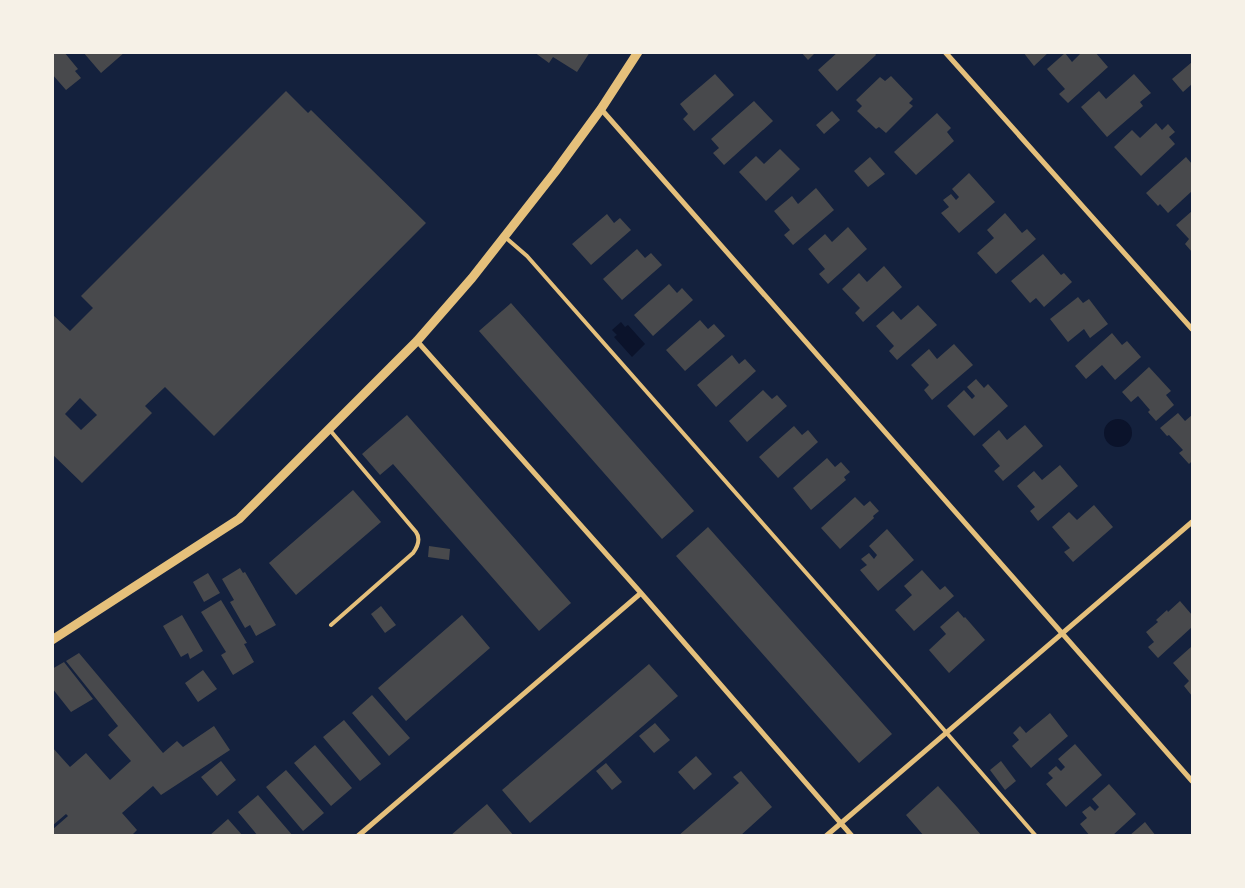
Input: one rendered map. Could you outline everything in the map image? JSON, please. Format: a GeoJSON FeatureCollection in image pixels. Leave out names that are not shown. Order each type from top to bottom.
{"type":"FeatureCollection","features":[{"type":"Feature","properties":{"kind":"street"},"geometry":{"type":"LineString","coordinates":[[52,640],[238,518],[329,429],[417,340],[472,278],[556,172],[601,109],[638,52]]}},
{"type":"Feature","properties":{"kind":"street"},"geometry":{"type":"LineString","coordinates":[[945,52],[1192,329]]}},
{"type":"Feature","properties":{"kind":"street"},"geometry":{"type":"LineString","coordinates":[[601,109],[1192,781]]}},
{"type":"Feature","properties":{"kind":"street"},"geometry":{"type":"LineString","coordinates":[[417,340],[642,593],[852,836]]}},
{"type":"Feature","properties":{"kind":"street"},"geometry":{"type":"LineString","coordinates":[[826,836],[1192,522]]}},
{"type":"Feature","properties":{"kind":"street"},"geometry":{"type":"LineString","coordinates":[[358,836],[642,593]]}},
{"type":"Feature","properties":{"kind":"lane"},"geometry":{"type":"LineString","coordinates":[[505,236],[527,256],[1036,836]]}},
{"type":"Feature","properties":{"kind":"lane"},"geometry":{"type":"LineString","coordinates":[[329,429],[418,535],[418,543],[413,553],[331,625]]}},
{"type":"Feature","properties":{"kind":"water"},"geometry":{"type":"Polygon","coordinates":[[[621,322],[625,327],[628,325],[645,344],[632,357],[614,337],[617,335],[612,330],[621,322]]]}},
{"type":"Feature","properties":{"kind":"water"},"geometry":{"type":"Polygon","coordinates":[[[1118,419],[1128,423],[1132,433],[1128,443],[1118,447],[1108,443],[1104,433],[1108,423],[1118,419]]]}},
{"type":"Feature","properties":{"kind":"building"},"geometry":{"type":"Polygon","coordinates":[[[52,52],[64,52],[78,69],[75,71],[81,78],[66,90],[52,74],[52,52]]]}},
{"type":"Feature","properties":{"kind":"building"},"geometry":{"type":"Polygon","coordinates":[[[83,52],[125,52],[101,73],[83,52]]]}},
{"type":"Feature","properties":{"kind":"building"},"geometry":{"type":"Polygon","coordinates":[[[534,52],[590,52],[577,72],[553,57],[549,63],[534,52]]]}},
{"type":"Feature","properties":{"kind":"building"},"geometry":{"type":"Polygon","coordinates":[[[801,52],[816,52],[808,60],[801,52]]]}},
{"type":"Feature","properties":{"kind":"building"},"geometry":{"type":"Polygon","coordinates":[[[838,52],[874,52],[876,55],[837,91],[818,70],[838,52]]]}},
{"type":"Feature","properties":{"kind":"building"},"geometry":{"type":"Polygon","coordinates":[[[1023,52],[1049,52],[1034,66],[1023,52]]]}},
{"type":"Feature","properties":{"kind":"building"},"geometry":{"type":"Polygon","coordinates":[[[1082,52],[1095,52],[1108,67],[1068,103],[1059,94],[1065,89],[1047,69],[1065,53],[1072,62],[1082,52]]]}},
{"type":"Feature","properties":{"kind":"building"},"geometry":{"type":"Polygon","coordinates":[[[1192,62],[1192,84],[1183,92],[1172,79],[1192,62]]]}},
{"type":"Feature","properties":{"kind":"building"},"geometry":{"type":"Polygon","coordinates":[[[715,74],[734,95],[694,131],[683,119],[688,114],[680,104],[715,74]]]}},
{"type":"Feature","properties":{"kind":"building"},"geometry":{"type":"Polygon","coordinates":[[[1134,74],[1151,93],[1140,102],[1143,106],[1107,137],[1081,107],[1099,91],[1106,99],[1134,74]]]}},
{"type":"Feature","properties":{"kind":"building"},"geometry":{"type":"Polygon","coordinates":[[[891,76],[913,99],[909,103],[913,106],[886,133],[879,127],[876,129],[857,111],[862,106],[856,100],[880,77],[885,81],[891,76]]]}},
{"type":"Feature","properties":{"kind":"building"},"geometry":{"type":"Polygon","coordinates":[[[286,91],[308,113],[311,110],[426,223],[214,436],[165,387],[145,406],[152,413],[82,483],[52,454],[52,314],[70,331],[93,308],[81,296],[286,91]],[[80,398],[65,414],[81,430],[97,415],[80,398]]]}},
{"type":"Feature","properties":{"kind":"building"},"geometry":{"type":"Polygon","coordinates":[[[754,101],[773,121],[724,165],[713,153],[719,148],[711,139],[754,101]]]}},
{"type":"Feature","properties":{"kind":"building"},"geometry":{"type":"Polygon","coordinates":[[[832,111],[840,120],[824,134],[816,125],[832,111]]]}},
{"type":"Feature","properties":{"kind":"building"},"geometry":{"type":"Polygon","coordinates":[[[937,113],[951,128],[947,132],[954,141],[916,175],[894,152],[937,113]]]}},
{"type":"Feature","properties":{"kind":"building"},"geometry":{"type":"Polygon","coordinates":[[[1156,123],[1162,130],[1168,124],[1175,132],[1169,137],[1175,144],[1141,176],[1114,147],[1132,130],[1140,138],[1156,123]]]}},
{"type":"Feature","properties":{"kind":"building"},"geometry":{"type":"Polygon","coordinates":[[[780,149],[800,169],[766,201],[739,172],[756,156],[764,164],[780,149]]]}},
{"type":"Feature","properties":{"kind":"building"},"geometry":{"type":"Polygon","coordinates":[[[870,157],[885,174],[868,187],[854,171],[870,157]]]}},
{"type":"Feature","properties":{"kind":"building"},"geometry":{"type":"Polygon","coordinates":[[[1186,157],[1192,164],[1192,191],[1168,213],[1160,204],[1158,206],[1146,193],[1186,157]]]}},
{"type":"Feature","properties":{"kind":"building"},"geometry":{"type":"Polygon","coordinates":[[[969,173],[995,202],[959,233],[941,213],[949,207],[943,200],[951,194],[956,200],[959,197],[952,189],[969,173]]]}},
{"type":"Feature","properties":{"kind":"building"},"geometry":{"type":"Polygon","coordinates":[[[816,188],[834,210],[793,245],[784,235],[790,230],[774,211],[792,196],[798,204],[816,188]]]}},
{"type":"Feature","properties":{"kind":"building"},"geometry":{"type":"Polygon","coordinates":[[[1192,211],[1192,252],[1185,244],[1189,239],[1176,225],[1192,211]]]}},
{"type":"Feature","properties":{"kind":"building"},"geometry":{"type":"Polygon","coordinates":[[[1005,213],[1022,233],[1027,229],[1036,239],[996,274],[977,253],[994,238],[987,230],[1005,213]]]}},
{"type":"Feature","properties":{"kind":"building"},"geometry":{"type":"Polygon","coordinates":[[[607,214],[614,223],[620,218],[631,230],[591,265],[572,244],[607,214]]]}},
{"type":"Feature","properties":{"kind":"building"},"geometry":{"type":"Polygon","coordinates":[[[848,227],[867,249],[828,284],[819,274],[825,269],[808,249],[825,234],[832,242],[848,227]]]}},
{"type":"Feature","properties":{"kind":"building"},"geometry":{"type":"Polygon","coordinates":[[[637,249],[645,258],[651,253],[662,265],[622,300],[603,279],[637,249]]]}},
{"type":"Feature","properties":{"kind":"building"},"geometry":{"type":"Polygon","coordinates":[[[1043,254],[1061,275],[1064,273],[1072,282],[1044,307],[1036,298],[1030,303],[1011,281],[1043,254]]]}},
{"type":"Feature","properties":{"kind":"building"},"geometry":{"type":"Polygon","coordinates":[[[884,266],[902,287],[863,322],[855,313],[860,308],[842,289],[859,273],[867,282],[884,266]]]}},
{"type":"Feature","properties":{"kind":"building"},"geometry":{"type":"Polygon","coordinates":[[[669,284],[677,293],[682,288],[693,300],[653,336],[634,315],[669,284]]]}},
{"type":"Feature","properties":{"kind":"building"},"geometry":{"type":"Polygon","coordinates":[[[1078,297],[1083,303],[1089,299],[1108,324],[1090,338],[1084,329],[1068,342],[1050,319],[1078,297]]]}},
{"type":"Feature","properties":{"kind":"building"},"geometry":{"type":"Polygon","coordinates":[[[511,303],[694,511],[662,539],[479,331],[511,303]]]}},
{"type":"Feature","properties":{"kind":"building"},"geometry":{"type":"Polygon","coordinates":[[[918,305],[937,325],[897,360],[889,351],[894,346],[876,326],[893,311],[901,320],[918,305]]]}},
{"type":"Feature","properties":{"kind":"building"},"geometry":{"type":"Polygon","coordinates":[[[700,320],[708,329],[714,324],[725,336],[685,371],[666,350],[700,320]]]}},
{"type":"Feature","properties":{"kind":"building"},"geometry":{"type":"Polygon","coordinates":[[[1112,333],[1122,345],[1127,341],[1141,357],[1115,380],[1102,365],[1086,379],[1075,366],[1112,333]]]}},
{"type":"Feature","properties":{"kind":"building"},"geometry":{"type":"Polygon","coordinates":[[[954,344],[973,365],[932,400],[924,390],[929,385],[911,365],[929,349],[937,359],[954,344]]]}},
{"type":"Feature","properties":{"kind":"building"},"geometry":{"type":"Polygon","coordinates":[[[732,355],[739,364],[745,359],[756,371],[716,407],[697,385],[732,355]]]}},
{"type":"Feature","properties":{"kind":"building"},"geometry":{"type":"Polygon","coordinates":[[[1149,367],[1171,391],[1166,395],[1174,405],[1156,421],[1148,412],[1150,410],[1138,396],[1131,402],[1122,392],[1149,367]]]}},
{"type":"Feature","properties":{"kind":"building"},"geometry":{"type":"Polygon","coordinates":[[[976,379],[984,388],[988,384],[1008,406],[974,436],[947,406],[964,390],[972,399],[975,396],[967,387],[976,379]]]}},
{"type":"Feature","properties":{"kind":"building"},"geometry":{"type":"Polygon","coordinates":[[[763,390],[772,399],[777,395],[787,406],[747,442],[729,421],[763,390]]]}},
{"type":"Feature","properties":{"kind":"building"},"geometry":{"type":"Polygon","coordinates":[[[1178,413],[1185,421],[1192,415],[1192,461],[1189,464],[1179,453],[1183,450],[1160,428],[1178,413]]]}},
{"type":"Feature","properties":{"kind":"building"},"geometry":{"type":"Polygon","coordinates":[[[407,415],[571,603],[539,631],[393,464],[380,475],[362,454],[407,415]]]}},
{"type":"Feature","properties":{"kind":"building"},"geometry":{"type":"Polygon","coordinates":[[[1025,425],[1043,446],[1003,481],[994,471],[1000,466],[982,445],[999,430],[1007,440],[1025,425]]]}},
{"type":"Feature","properties":{"kind":"building"},"geometry":{"type":"Polygon","coordinates":[[[794,426],[802,435],[808,430],[818,442],[778,478],[759,457],[794,426]]]}},
{"type":"Feature","properties":{"kind":"building"},"geometry":{"type":"Polygon","coordinates":[[[827,458],[835,467],[841,462],[850,472],[844,477],[846,480],[811,510],[793,488],[827,458]]]}},
{"type":"Feature","properties":{"kind":"building"},"geometry":{"type":"Polygon","coordinates":[[[1060,465],[1078,486],[1038,521],[1030,511],[1035,507],[1017,486],[1034,471],[1042,480],[1060,465]]]}},
{"type":"Feature","properties":{"kind":"building"},"geometry":{"type":"Polygon","coordinates":[[[353,490],[381,522],[296,595],[269,563],[353,490]]]}},
{"type":"Feature","properties":{"kind":"building"},"geometry":{"type":"Polygon","coordinates":[[[855,497],[864,506],[870,501],[879,511],[873,516],[874,518],[840,549],[821,528],[855,497]]]}},
{"type":"Feature","properties":{"kind":"building"},"geometry":{"type":"Polygon","coordinates":[[[1094,505],[1113,527],[1073,562],[1064,552],[1070,548],[1052,527],[1069,512],[1077,520],[1094,505]]]}},
{"type":"Feature","properties":{"kind":"building"},"geometry":{"type":"Polygon","coordinates":[[[708,527],[892,734],[859,763],[676,556],[708,527]]]}},
{"type":"Feature","properties":{"kind":"building"},"geometry":{"type":"Polygon","coordinates":[[[887,529],[914,560],[878,591],[860,570],[867,565],[861,559],[869,553],[874,559],[877,555],[869,546],[887,529]]]}},
{"type":"Feature","properties":{"kind":"building"},"geometry":{"type":"Polygon","coordinates":[[[429,546],[450,549],[449,560],[428,557],[429,546]]]}},
{"type":"Feature","properties":{"kind":"building"},"geometry":{"type":"Polygon","coordinates":[[[240,568],[243,573],[245,572],[276,625],[256,636],[250,625],[245,628],[230,602],[234,600],[222,579],[240,568]]]}},
{"type":"Feature","properties":{"kind":"building"},"geometry":{"type":"Polygon","coordinates":[[[922,570],[940,590],[945,586],[954,596],[914,631],[895,610],[912,595],[904,586],[922,570]]]}},
{"type":"Feature","properties":{"kind":"building"},"geometry":{"type":"Polygon","coordinates":[[[208,573],[220,593],[204,602],[193,582],[208,573]]]}},
{"type":"Feature","properties":{"kind":"building"},"geometry":{"type":"Polygon","coordinates":[[[221,600],[247,643],[244,644],[254,662],[233,675],[221,655],[226,652],[201,612],[221,600]]]}},
{"type":"Feature","properties":{"kind":"building"},"geometry":{"type":"Polygon","coordinates":[[[1180,601],[1192,615],[1192,627],[1158,658],[1148,647],[1154,642],[1146,632],[1158,622],[1156,620],[1180,601]]]}},
{"type":"Feature","properties":{"kind":"building"},"geometry":{"type":"Polygon","coordinates":[[[381,606],[396,625],[385,633],[371,614],[381,606]]]}},
{"type":"Feature","properties":{"kind":"building"},"geometry":{"type":"Polygon","coordinates":[[[958,611],[985,640],[949,673],[929,650],[946,634],[940,627],[958,611]]]}},
{"type":"Feature","properties":{"kind":"building"},"geometry":{"type":"Polygon","coordinates":[[[182,615],[203,651],[190,659],[188,653],[181,657],[163,626],[182,615]]]}},
{"type":"Feature","properties":{"kind":"building"},"geometry":{"type":"Polygon","coordinates":[[[462,615],[490,648],[406,721],[378,688],[462,615]]]}},
{"type":"Feature","properties":{"kind":"building"},"geometry":{"type":"Polygon","coordinates":[[[1191,647],[1192,696],[1184,686],[1189,681],[1173,663],[1191,647]]]}},
{"type":"Feature","properties":{"kind":"building"},"geometry":{"type":"Polygon","coordinates":[[[79,653],[163,753],[177,741],[183,747],[214,726],[230,750],[161,795],[153,786],[122,813],[137,830],[131,836],[52,836],[52,830],[68,816],[66,814],[52,826],[52,747],[70,767],[86,753],[110,780],[131,761],[108,735],[118,726],[66,661],[79,653]]]}},
{"type":"Feature","properties":{"kind":"building"},"geometry":{"type":"Polygon","coordinates":[[[64,662],[93,699],[71,712],[52,688],[52,669],[64,662]]]}},
{"type":"Feature","properties":{"kind":"building"},"geometry":{"type":"Polygon","coordinates":[[[649,664],[678,696],[530,823],[502,790],[649,664]]]}},
{"type":"Feature","properties":{"kind":"building"},"geometry":{"type":"Polygon","coordinates":[[[203,670],[217,689],[198,702],[185,683],[203,670]]]}},
{"type":"Feature","properties":{"kind":"building"},"geometry":{"type":"Polygon","coordinates":[[[372,695],[410,738],[389,756],[352,713],[372,695]]]}},
{"type":"Feature","properties":{"kind":"building"},"geometry":{"type":"Polygon","coordinates":[[[1050,713],[1068,736],[1031,768],[1012,746],[1019,740],[1013,733],[1020,726],[1026,733],[1050,713]]]}},
{"type":"Feature","properties":{"kind":"building"},"geometry":{"type":"Polygon","coordinates":[[[344,720],[381,764],[360,781],[323,737],[344,720]]]}},
{"type":"Feature","properties":{"kind":"building"},"geometry":{"type":"Polygon","coordinates":[[[655,723],[670,740],[654,753],[639,736],[655,723]]]}},
{"type":"Feature","properties":{"kind":"building"},"geometry":{"type":"Polygon","coordinates":[[[1075,744],[1102,775],[1066,807],[1046,784],[1053,778],[1048,773],[1056,766],[1061,771],[1065,767],[1058,759],[1075,744]]]}},
{"type":"Feature","properties":{"kind":"building"},"geometry":{"type":"Polygon","coordinates":[[[315,745],[352,788],[331,806],[294,763],[315,745]]]}},
{"type":"Feature","properties":{"kind":"building"},"geometry":{"type":"Polygon","coordinates":[[[696,756],[712,774],[694,790],[678,772],[696,756]]]}},
{"type":"Feature","properties":{"kind":"building"},"geometry":{"type":"Polygon","coordinates":[[[221,761],[236,780],[217,796],[201,777],[221,761]]]}},
{"type":"Feature","properties":{"kind":"building"},"geometry":{"type":"Polygon","coordinates":[[[1001,761],[1016,781],[1005,790],[990,770],[1001,761]]]}},
{"type":"Feature","properties":{"kind":"building"},"geometry":{"type":"Polygon","coordinates":[[[606,763],[622,782],[612,790],[596,771],[606,763]]]}},
{"type":"Feature","properties":{"kind":"building"},"geometry":{"type":"Polygon","coordinates":[[[286,770],[324,813],[303,831],[266,787],[286,770]]]}},
{"type":"Feature","properties":{"kind":"building"},"geometry":{"type":"Polygon","coordinates":[[[741,771],[772,807],[740,836],[678,836],[739,783],[733,777],[741,771]]]}},
{"type":"Feature","properties":{"kind":"building"},"geometry":{"type":"Polygon","coordinates":[[[1109,784],[1136,814],[1112,836],[1090,836],[1080,824],[1087,818],[1082,812],[1090,806],[1095,811],[1099,807],[1092,799],[1109,784]]]}},
{"type":"Feature","properties":{"kind":"building"},"geometry":{"type":"Polygon","coordinates":[[[938,786],[982,836],[924,836],[906,815],[938,786]]]}},
{"type":"Feature","properties":{"kind":"building"},"geometry":{"type":"Polygon","coordinates":[[[258,795],[293,836],[258,836],[238,812],[258,795]]]}},
{"type":"Feature","properties":{"kind":"building"},"geometry":{"type":"Polygon","coordinates":[[[487,804],[514,836],[450,836],[466,822],[487,804]]]}},
{"type":"Feature","properties":{"kind":"building"},"geometry":{"type":"Polygon","coordinates":[[[228,819],[243,836],[209,836],[228,819]]]}},
{"type":"Feature","properties":{"kind":"building"},"geometry":{"type":"Polygon","coordinates":[[[1145,822],[1156,836],[1129,836],[1145,822]]]}}]}
